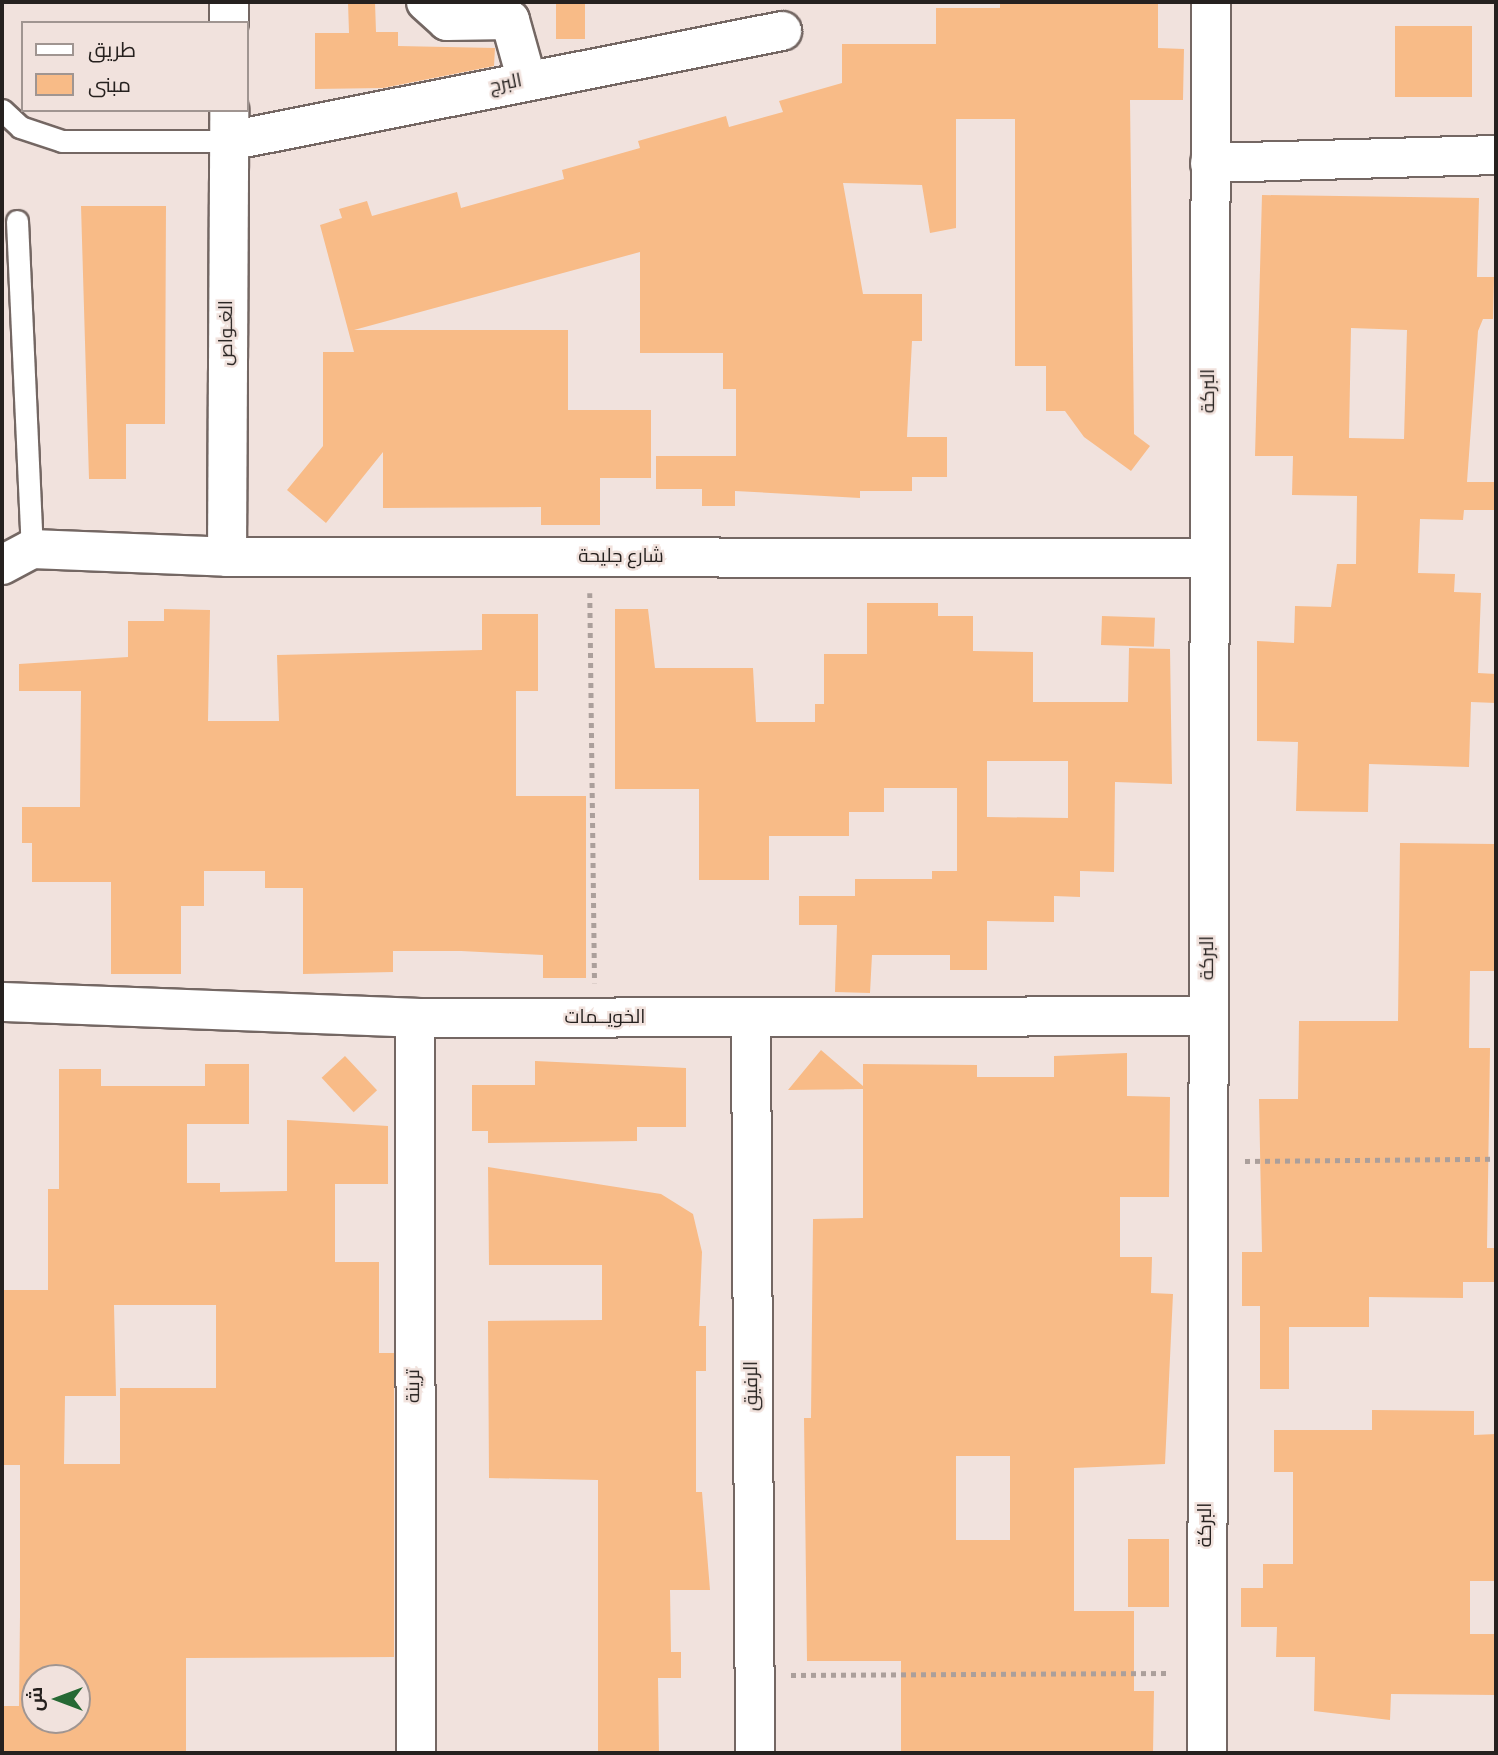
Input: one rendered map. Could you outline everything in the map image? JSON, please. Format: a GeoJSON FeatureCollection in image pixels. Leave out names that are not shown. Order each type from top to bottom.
{"type":"FeatureCollection","features":[{"type":"Feature","properties":{"kind":"street"},"geometry":{"type":"LineString","coordinates":[[229,2],[229,21]]}},
{"type":"Feature","properties":{"kind":"street"},"geometry":{"type":"LineString","coordinates":[[426,2],[447,20],[510,20],[527,81]]}},
{"type":"Feature","properties":{"kind":"street","name":"البركة"},"geometry":{"type":"LineString","coordinates":[[1207,1753],[1211,2]]}},
{"type":"Feature","properties":{"kind":"street","name":"البرج"},"geometry":{"type":"LineString","coordinates":[[229,125],[527,81],[782,31]]}},
{"type":"Feature","properties":{"kind":"street","name":"الغـواص"},"geometry":{"type":"LineString","coordinates":[[227,557],[229,125]]}},
{"type":"Feature","properties":{"kind":"street"},"geometry":{"type":"LineString","coordinates":[[1210,163],[1496,155]]}},
{"type":"Feature","properties":{"kind":"street","name":"شارع جليحة"},"geometry":{"type":"LineString","coordinates":[[17,557],[1210,558]]}},
{"type":"Feature","properties":{"kind":"street","name":"الخويــمات"},"geometry":{"type":"LineString","coordinates":[[2,1002],[415,1018],[1209,1016]]}},
{"type":"Feature","properties":{"kind":"street","name":"ترينة"},"geometry":{"type":"LineString","coordinates":[[415,1018],[416,1753]]}},
{"type":"Feature","properties":{"kind":"street","name":"الرفيق"},"geometry":{"type":"LineString","coordinates":[[751,1018],[755,1753]]}},
{"type":"Feature","properties":{"kind":"lane"},"geometry":{"type":"LineString","coordinates":[[2,110],[20,127],[62,141],[229,125]]}},
{"type":"Feature","properties":{"kind":"lane"},"geometry":{"type":"LineString","coordinates":[[17,221],[17,557]]}},
{"type":"Feature","properties":{"kind":"path"},"geometry":{"type":"LineString","coordinates":[[589,558],[595,1019]]}},
{"type":"Feature","properties":{"kind":"path"},"geometry":{"type":"LineString","coordinates":[[1208,1162],[1496,1159]]}},
{"type":"Feature","properties":{"kind":"path"},"geometry":{"type":"LineString","coordinates":[[755,1675],[1207,1672]]}},
{"type":"Feature","properties":{"kind":"building"},"geometry":{"type":"Polygon","coordinates":[[[348,2],[375,2],[376,32],[398,32],[398,46],[495,48],[494,66],[383,88],[315,89],[315,33],[349,33],[348,2]]]}},
{"type":"Feature","properties":{"kind":"building"},"geometry":{"type":"Polygon","coordinates":[[[556,2],[585,2],[585,39],[556,39],[556,2]]]}},
{"type":"Feature","properties":{"kind":"building"},"geometry":{"type":"Polygon","coordinates":[[[1000,2],[1158,2],[1158,48],[1184,49],[1183,100],[1130,100],[1134,434],[1150,446],[1131,471],[1084,437],[1065,411],[1046,411],[1046,366],[1015,366],[1015,119],[956,119],[956,228],[930,233],[922,185],[843,183],[863,294],[922,294],[922,341],[912,341],[907,437],[947,437],[947,477],[912,477],[912,491],[860,491],[860,498],[735,491],[735,506],[702,506],[702,489],[656,489],[656,456],[736,456],[736,389],[723,389],[723,353],[640,353],[640,252],[354,330],[568,330],[568,410],[651,410],[651,478],[600,478],[600,525],[541,525],[541,507],[383,508],[383,452],[326,523],[287,490],[323,446],[323,352],[354,352],[320,225],[342,218],[339,209],[367,201],[372,216],[457,192],[461,208],[564,179],[562,170],[640,148],[638,141],[726,116],[729,127],[783,112],[779,101],[842,83],[842,44],[936,44],[936,8],[1000,8],[1000,2]]]}},
{"type":"Feature","properties":{"kind":"building"},"geometry":{"type":"Polygon","coordinates":[[[1395,26],[1472,26],[1472,97],[1395,97],[1395,26]]]}},
{"type":"Feature","properties":{"kind":"building"},"geometry":{"type":"Polygon","coordinates":[[[1262,195],[1479,198],[1477,277],[1494,277],[1493,319],[1483,319],[1478,331],[1467,482],[1496,482],[1496,510],[1464,510],[1463,520],[1420,519],[1418,573],[1455,574],[1454,592],[1481,593],[1478,673],[1496,674],[1496,703],[1471,702],[1469,767],[1369,764],[1368,812],[1296,811],[1298,742],[1257,741],[1257,641],[1294,643],[1295,606],[1331,607],[1337,564],[1356,564],[1357,496],[1292,495],[1293,456],[1255,456],[1262,195]],[[1351,328],[1349,438],[1404,439],[1407,330],[1351,328]]]}},
{"type":"Feature","properties":{"kind":"building"},"geometry":{"type":"Polygon","coordinates":[[[81,206],[166,206],[165,424],[126,424],[126,479],[89,479],[81,206]]]}},
{"type":"Feature","properties":{"kind":"building"},"geometry":{"type":"Polygon","coordinates":[[[867,603],[938,603],[938,616],[973,616],[973,651],[1033,652],[1033,702],[1128,702],[1129,648],[1170,649],[1172,784],[1115,782],[1114,872],[1080,871],[1080,897],[1054,896],[1054,922],[987,921],[987,970],[950,970],[950,955],[872,955],[870,993],[835,992],[837,925],[799,925],[799,896],[855,896],[855,879],[932,879],[932,871],[957,871],[957,788],[884,788],[884,812],[849,812],[849,836],[769,836],[769,880],[699,880],[699,789],[615,789],[615,609],[648,609],[655,668],[753,668],[756,722],[815,722],[815,704],[824,704],[824,654],[867,654],[867,603]],[[987,761],[987,817],[1068,818],[1068,761],[987,761]]]}},
{"type":"Feature","properties":{"kind":"building"},"geometry":{"type":"Polygon","coordinates":[[[164,609],[210,610],[208,721],[279,721],[277,655],[482,650],[482,614],[538,614],[538,691],[516,691],[516,796],[586,796],[586,978],[543,978],[543,955],[461,951],[393,951],[393,972],[303,974],[303,888],[265,888],[265,871],[204,871],[204,906],[181,906],[181,974],[111,974],[111,882],[32,882],[32,843],[22,843],[22,807],[80,807],[81,691],[19,691],[19,664],[128,657],[128,621],[164,621],[164,609]]]}},
{"type":"Feature","properties":{"kind":"building"},"geometry":{"type":"Polygon","coordinates":[[[1102,616],[1155,618],[1154,647],[1101,645],[1102,616]]]}},
{"type":"Feature","properties":{"kind":"building"},"geometry":{"type":"Polygon","coordinates":[[[1400,843],[1495,844],[1494,971],[1470,971],[1469,1048],[1490,1048],[1487,1248],[1496,1248],[1496,1282],[1463,1282],[1463,1298],[1369,1297],[1369,1327],[1289,1327],[1289,1389],[1260,1389],[1260,1306],[1242,1306],[1242,1252],[1262,1252],[1259,1099],[1298,1099],[1299,1021],[1398,1021],[1400,843]]]}},
{"type":"Feature","properties":{"kind":"building"},"geometry":{"type":"Polygon","coordinates":[[[821,1050],[863,1086],[863,1064],[977,1065],[977,1077],[1054,1077],[1054,1056],[1127,1053],[1127,1096],[1170,1097],[1169,1197],[1120,1197],[1120,1257],[1152,1257],[1151,1293],[1173,1294],[1165,1464],[1074,1468],[1074,1611],[1134,1611],[1134,1691],[1154,1691],[1153,1753],[901,1753],[901,1661],[807,1661],[804,1418],[811,1418],[813,1219],[863,1218],[863,1089],[788,1090],[821,1050]],[[956,1456],[956,1540],[1010,1540],[1010,1456],[956,1456]]]}},
{"type":"Feature","properties":{"kind":"building"},"geometry":{"type":"Polygon","coordinates":[[[345,1056],[377,1090],[354,1112],[322,1078],[345,1056]]]}},
{"type":"Feature","properties":{"kind":"building"},"geometry":{"type":"Polygon","coordinates":[[[535,1061],[686,1068],[686,1127],[637,1127],[637,1141],[488,1143],[488,1131],[472,1131],[472,1085],[535,1085],[535,1061]]]}},
{"type":"Feature","properties":{"kind":"building"},"geometry":{"type":"Polygon","coordinates":[[[205,1064],[249,1064],[249,1124],[187,1124],[187,1183],[220,1183],[220,1192],[287,1191],[287,1120],[388,1126],[388,1184],[335,1184],[335,1262],[379,1262],[379,1353],[394,1353],[394,1657],[186,1658],[186,1753],[2,1753],[2,1706],[19,1706],[20,1465],[2,1465],[2,1290],[48,1290],[48,1189],[59,1189],[59,1069],[101,1069],[101,1086],[205,1086],[205,1064]],[[114,1305],[116,1396],[65,1396],[64,1464],[120,1464],[120,1388],[216,1388],[216,1305],[114,1305]]]}},
{"type":"Feature","properties":{"kind":"building"},"geometry":{"type":"Polygon","coordinates":[[[488,1167],[661,1194],[693,1214],[702,1252],[699,1326],[706,1326],[706,1371],[696,1371],[696,1492],[702,1492],[710,1590],[670,1590],[671,1652],[681,1652],[681,1678],[658,1678],[659,1753],[598,1753],[598,1480],[489,1478],[488,1321],[602,1320],[602,1265],[489,1265],[488,1167]]]}},
{"type":"Feature","properties":{"kind":"building"},"geometry":{"type":"Polygon","coordinates":[[[1372,1410],[1474,1411],[1474,1435],[1496,1434],[1496,1581],[1470,1581],[1470,1634],[1496,1634],[1496,1695],[1391,1694],[1390,1720],[1314,1711],[1315,1657],[1276,1657],[1277,1627],[1241,1627],[1241,1588],[1263,1588],[1263,1564],[1293,1564],[1293,1472],[1274,1472],[1274,1430],[1372,1430],[1372,1410]]]}},
{"type":"Feature","properties":{"kind":"building"},"geometry":{"type":"Polygon","coordinates":[[[1128,1539],[1169,1539],[1169,1607],[1128,1607],[1128,1539]]]}}]}
